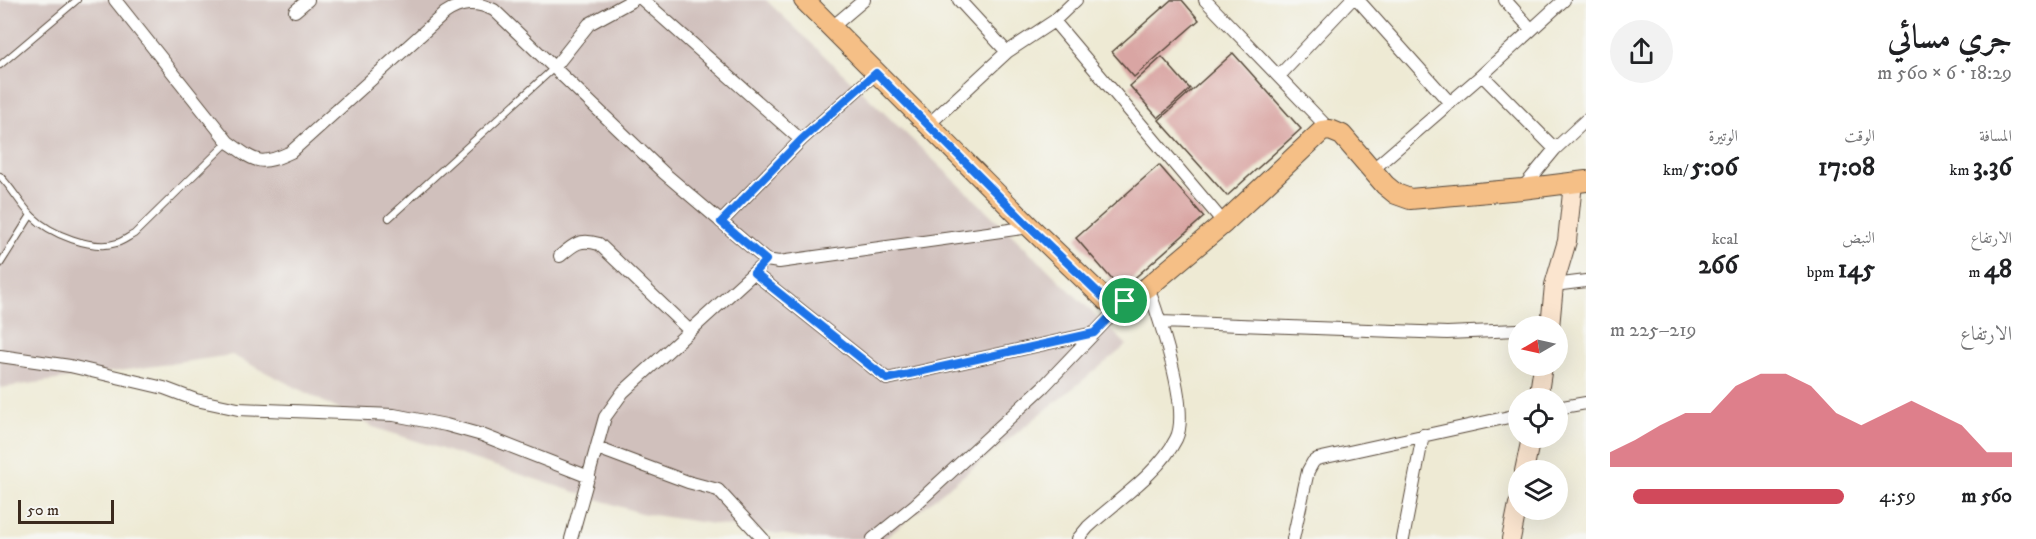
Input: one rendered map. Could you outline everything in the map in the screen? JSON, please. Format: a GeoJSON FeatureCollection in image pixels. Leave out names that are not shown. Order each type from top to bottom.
{"type":"FeatureCollection","features":[{"type":"Feature","properties":{"kind":"main road"},"geometry":{"type":"LineString","coordinates":[[804,0],[1030,227],[1116,301],[1148,287],[1224,222],[1316,135],[1330,130],[1342,135],[1371,171],[1390,190],[1410,199],[1580,182],[1567,241],[1554,285],[1551,316]]}},
{"type":"Feature","properties":{"kind":"main road"},"geometry":{"type":"LineString","coordinates":[[1511,539],[1515,520]]}},
{"type":"Feature","properties":{"kind":"street"},"geometry":{"type":"LineString","coordinates":[[115,0],[228,142],[251,158],[270,162],[291,152],[445,13],[454,7],[472,1],[494,10],[664,173],[766,260],[779,262],[1030,227]]}},
{"type":"Feature","properties":{"kind":"street"},"geometry":{"type":"LineString","coordinates":[[295,11],[308,0]]}},
{"type":"Feature","properties":{"kind":"street"},"geometry":{"type":"LineString","coordinates":[[554,68],[589,24],[633,0]]}},
{"type":"Feature","properties":{"kind":"street"},"geometry":{"type":"LineString","coordinates":[[643,0],[801,140]]}},
{"type":"Feature","properties":{"kind":"street"},"geometry":{"type":"LineString","coordinates":[[831,28],[864,0]]}},
{"type":"Feature","properties":{"kind":"street"},"geometry":{"type":"LineString","coordinates":[[959,0],[1007,52]]}},
{"type":"Feature","properties":{"kind":"street"},"geometry":{"type":"LineString","coordinates":[[928,125],[1007,52],[1054,21],[1076,0]]}},
{"type":"Feature","properties":{"kind":"street"},"geometry":{"type":"LineString","coordinates":[[1205,0],[1330,130]]}},
{"type":"Feature","properties":{"kind":"street"},"geometry":{"type":"LineString","coordinates":[[1279,76],[1351,0]]}},
{"type":"Feature","properties":{"kind":"street"},"geometry":{"type":"LineString","coordinates":[[1358,0],[1450,104]]}},
{"type":"Feature","properties":{"kind":"street"},"geometry":{"type":"LineString","coordinates":[[1505,0],[1531,29]]}},
{"type":"Feature","properties":{"kind":"street"},"geometry":{"type":"LineString","coordinates":[[1371,171],[1450,104],[1564,0]]}},
{"type":"Feature","properties":{"kind":"street"},"geometry":{"type":"LineString","coordinates":[[1054,21],[1224,222]]}},
{"type":"Feature","properties":{"kind":"street"},"geometry":{"type":"LineString","coordinates":[[721,222],[801,140],[876,73]]}},
{"type":"Feature","properties":{"kind":"street"},"geometry":{"type":"LineString","coordinates":[[1482,75],[1555,149]]}},
{"type":"Feature","properties":{"kind":"street"},"geometry":{"type":"LineString","coordinates":[[1522,189],[1555,149],[1586,120]]}},
{"type":"Feature","properties":{"kind":"street"},"geometry":{"type":"LineString","coordinates":[[560,256],[579,242],[588,241],[599,244],[690,331]]}},
{"type":"Feature","properties":{"kind":"street"},"geometry":{"type":"LineString","coordinates":[[571,539],[605,417],[623,392],[766,260]]}},
{"type":"Feature","properties":{"kind":"street"},"geometry":{"type":"LineString","coordinates":[[754,273],[887,379],[1094,333]]}},
{"type":"Feature","properties":{"kind":"street"},"geometry":{"type":"LineString","coordinates":[[1554,285],[1586,281]]}},
{"type":"Feature","properties":{"kind":"street"},"geometry":{"type":"LineString","coordinates":[[1078,539],[1088,526],[1164,458],[1177,437],[1180,420],[1176,387],[1161,322],[1148,287]]}},
{"type":"Feature","properties":{"kind":"street"},"geometry":{"type":"LineString","coordinates":[[873,539],[915,505],[1035,394],[1094,333],[1116,301]]}},
{"type":"Feature","properties":{"kind":"street"},"geometry":{"type":"LineString","coordinates":[[1161,322],[1447,333],[1508,330]]}},
{"type":"Feature","properties":{"kind":"street"},"geometry":{"type":"LineString","coordinates":[[0,356],[70,366],[164,388],[196,400],[238,409],[394,415],[447,425],[482,435],[589,477]]}},
{"type":"Feature","properties":{"kind":"street"},"geometry":{"type":"LineString","coordinates":[[1568,406],[1586,403]]}},
{"type":"Feature","properties":{"kind":"street"},"geometry":{"type":"LineString","coordinates":[[1293,539],[1308,471],[1313,462],[1322,457],[1508,418]]}},
{"type":"Feature","properties":{"kind":"street"},"geometry":{"type":"LineString","coordinates":[[1403,539],[1423,435]]}},
{"type":"Feature","properties":{"kind":"street"},"geometry":{"type":"LineString","coordinates":[[597,448],[688,482],[718,490],[763,539]]}},
{"type":"Feature","properties":{"kind":"lane"},"geometry":{"type":"LineString","coordinates":[[0,65],[77,0]]}},
{"type":"Feature","properties":{"kind":"lane"},"geometry":{"type":"LineString","coordinates":[[389,218],[554,68]]}},
{"type":"Feature","properties":{"kind":"lane"},"geometry":{"type":"LineString","coordinates":[[0,176],[30,215],[63,237],[98,245],[116,243],[134,234],[228,142]]}},
{"type":"Feature","properties":{"kind":"lane"},"geometry":{"type":"LineString","coordinates":[[0,264],[30,215]]}},
{"type":"Feature","properties":{"kind":"shaded area"},"geometry":{"type":"Polygon","coordinates":[[[0,0],[766,0],[1127,345],[884,539],[813,539],[640,513],[373,427],[232,355],[0,388],[0,0]]]}},
{"type":"Feature","properties":{"kind":"building"},"geometry":{"type":"Polygon","coordinates":[[[1171,0],[1182,0],[1199,20],[1134,77],[1112,52],[1171,0]]]}},
{"type":"Feature","properties":{"kind":"building"},"geometry":{"type":"Polygon","coordinates":[[[1233,53],[1301,129],[1227,196],[1159,120],[1233,53]]]}},
{"type":"Feature","properties":{"kind":"building"},"geometry":{"type":"Polygon","coordinates":[[[1162,57],[1190,89],[1158,118],[1130,86],[1162,57]]]}},
{"type":"Feature","properties":{"kind":"building"},"geometry":{"type":"Polygon","coordinates":[[[1159,165],[1204,217],[1121,290],[1076,238],[1159,165]]]}},
{"type":"Feature","properties":{"kind":"route"},"geometry":{"type":"LineString","coordinates":[[876,73],[1107,301],[1116,304],[1125,301],[1094,333],[887,379],[754,273],[766,260],[721,222],[801,140],[876,73]]}}]}
